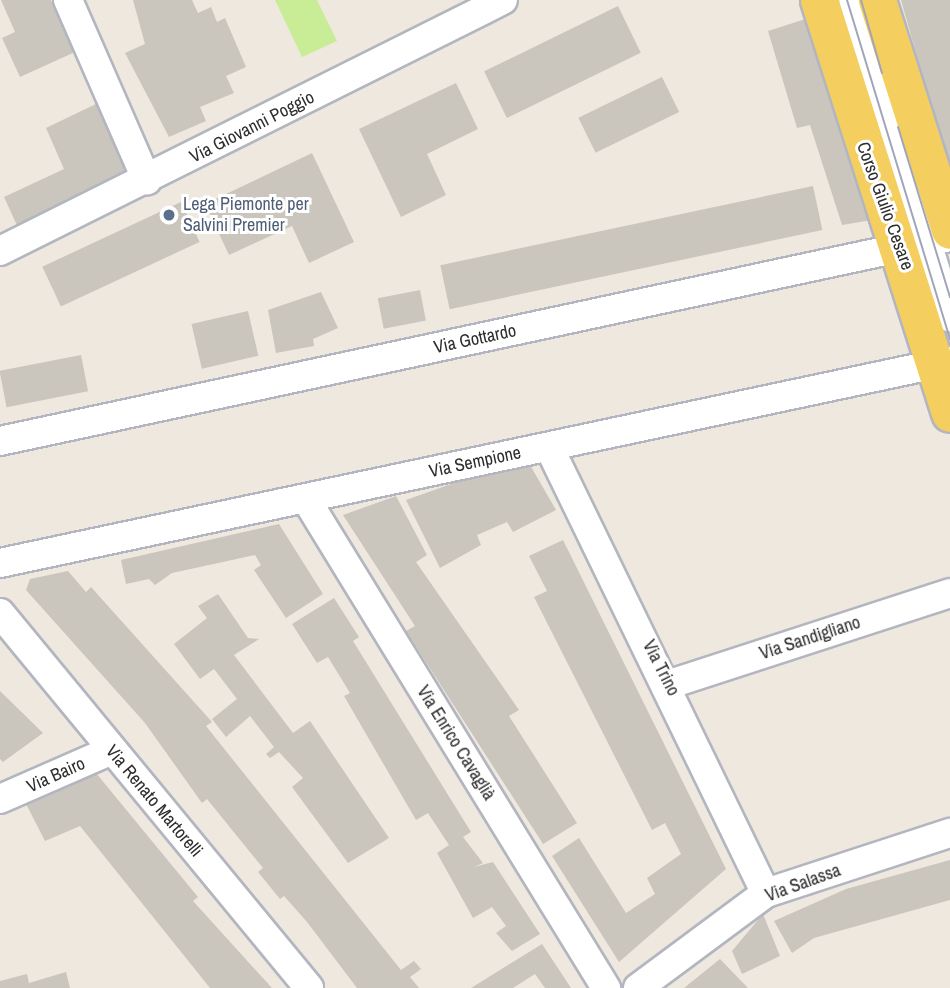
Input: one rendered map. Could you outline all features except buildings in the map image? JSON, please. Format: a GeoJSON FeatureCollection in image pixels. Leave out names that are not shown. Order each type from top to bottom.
{"type":"FeatureCollection","features":[{"type":"Feature","properties":{"kind":"main road","name":"Corso Giulio Cesare"},"geometry":{"type":"LineString","coordinates":[[818,0],[932,239]]}},
{"type":"Feature","properties":{"kind":"main road","name":"Corso Giulio Cesare"},"geometry":{"type":"LineString","coordinates":[[877,0],[932,239],[950,413]]}},
{"type":"Feature","properties":{"kind":"street"},"geometry":{"type":"LineString","coordinates":[[68,0],[147,181]]}},
{"type":"Feature","properties":{"kind":"street","name":"Via Giovanni Poggio"},"geometry":{"type":"LineString","coordinates":[[0,251],[147,181],[455,10],[503,0]]}},
{"type":"Feature","properties":{"kind":"street","name":"Corso Giulio Cesare"},"geometry":{"type":"LineString","coordinates":[[853,0],[932,239],[950,317]]}},
{"type":"Feature","properties":{"kind":"street","name":"Via Gottardo"},"geometry":{"type":"LineString","coordinates":[[0,441],[932,239]]}},
{"type":"Feature","properties":{"kind":"street","name":"Via Sempione"},"geometry":{"type":"LineString","coordinates":[[0,563],[944,362]]}},
{"type":"Feature","properties":{"kind":"street","name":"Via Trino"},"geometry":{"type":"LineString","coordinates":[[549,447],[670,684],[766,893]]}},
{"type":"Feature","properties":{"kind":"street","name":"Via Enrico Cavaglià"},"geometry":{"type":"LineString","coordinates":[[306,499],[606,988]]}},
{"type":"Feature","properties":{"kind":"street","name":"Via Sandigliano"},"geometry":{"type":"LineString","coordinates":[[670,684],[950,593]]}},
{"type":"Feature","properties":{"kind":"street","name":"Via Renato Martorelli"},"geometry":{"type":"LineString","coordinates":[[0,613],[309,988]]}},
{"type":"Feature","properties":{"kind":"street","name":"Via Bairo"},"geometry":{"type":"LineString","coordinates":[[0,799],[112,750]]}},
{"type":"Feature","properties":{"kind":"street","name":"Via Salassa"},"geometry":{"type":"LineString","coordinates":[[638,988],[766,893],[950,832]]}},
{"type":"Feature","properties":{"kind":"green space"},"geometry":{"type":"Polygon","coordinates":[[[275,0],[317,0],[337,41],[302,57],[275,0]]]}},
{"type":"Feature","properties":{"kind":"tram line"},"geometry":{"type":"LineString","coordinates":[[847,0],[950,340]]}},
{"type":"Feature","properties":{"kind":"tram line"},"geometry":{"type":"LineString","coordinates":[[861,0],[882,73]]}},
{"type":"Feature","properties":{"kind":"tram line"},"geometry":{"type":"LineString","coordinates":[[898,127],[950,297]]}},
{"type":"Feature","properties":{"kind":"place","name":"Lega Piemonte per Salvini Premier"},"geometry":{"type":"Point","coordinates":[169,215]}}]}
